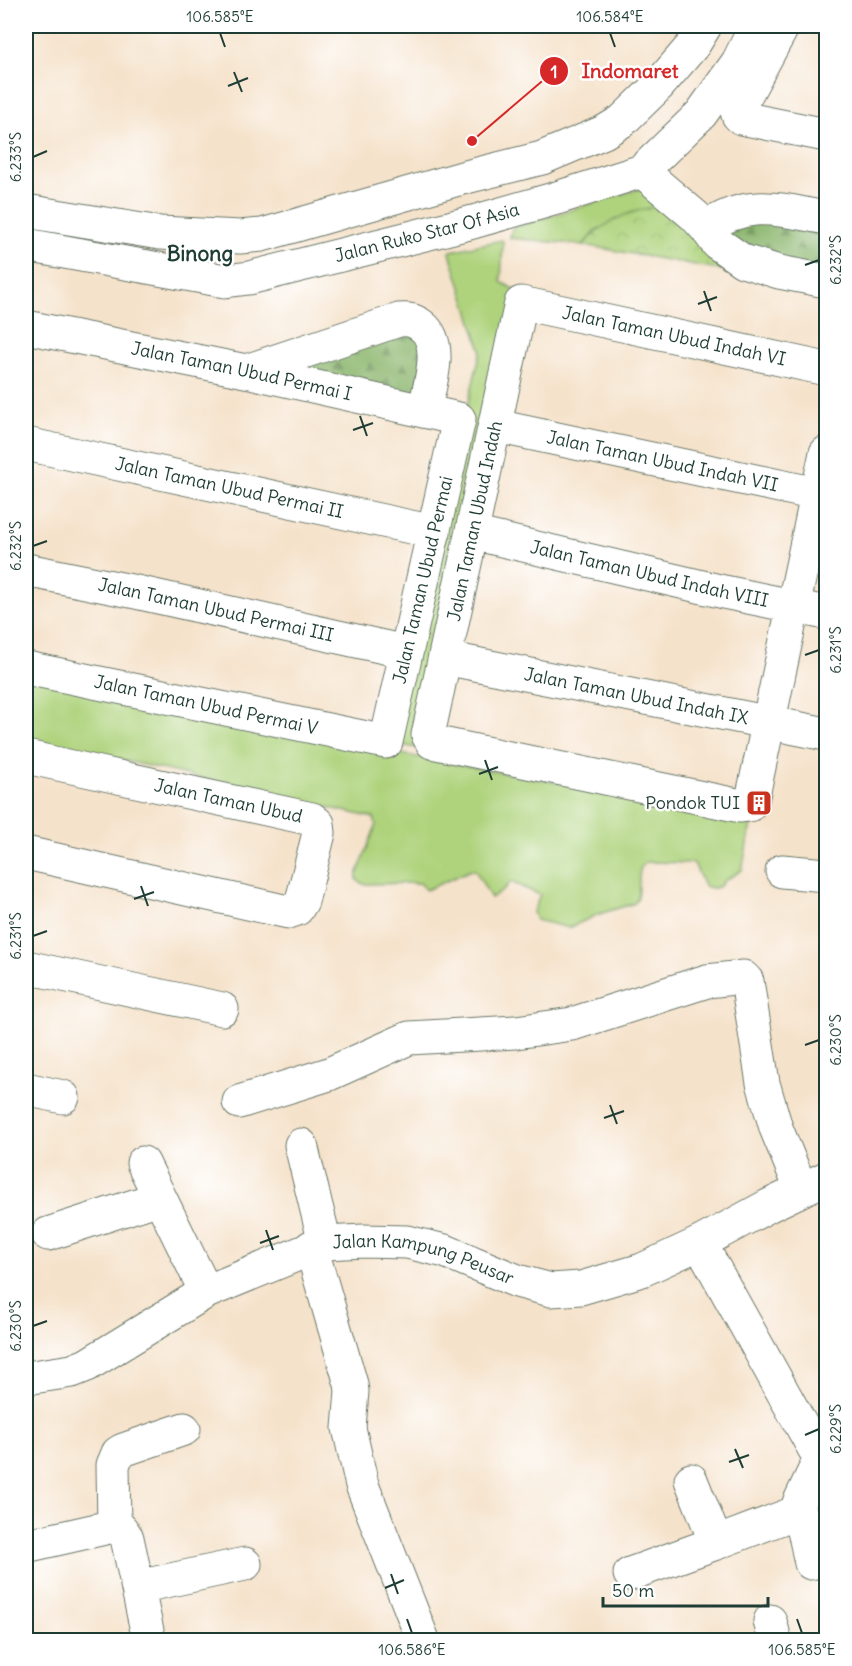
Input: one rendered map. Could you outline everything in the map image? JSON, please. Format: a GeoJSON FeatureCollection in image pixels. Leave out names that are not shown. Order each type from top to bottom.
{"type":"FeatureCollection","features":[{"type":"Feature","properties":{"kind":"street","name":"Jalan Ruko Star Of Asia"},"geometry":{"type":"LineString","coordinates":[[27,227],[225,281],[249,278],[473,222],[642,171],[701,114],[738,62],[756,26]]}},
{"type":"Feature","properties":{"kind":"street"},"geometry":{"type":"LineString","coordinates":[[783,26],[737,111],[738,115],[741,118],[826,135]]}},
{"type":"Feature","properties":{"kind":"street","name":"Jalan Ruko Star Of Asia"},"geometry":{"type":"LineString","coordinates":[[27,227],[240,237],[262,234],[542,158],[614,126],[630,114],[658,86],[699,34]]}},
{"type":"Feature","properties":{"kind":"street"},"geometry":{"type":"LineString","coordinates":[[699,34],[738,62]]}},
{"type":"Feature","properties":{"kind":"street"},"geometry":{"type":"LineString","coordinates":[[642,171],[706,228],[717,243],[743,261],[779,272],[826,281]]}},
{"type":"Feature","properties":{"kind":"street"},"geometry":{"type":"LineString","coordinates":[[462,178],[473,222]]}},
{"type":"Feature","properties":{"kind":"street"},"geometry":{"type":"LineString","coordinates":[[706,228],[719,219],[748,208],[772,208],[826,218]]}},
{"type":"Feature","properties":{"kind":"street","name":"Jalan Taman Ubud Indah VI"},"geometry":{"type":"LineString","coordinates":[[521,303],[826,369]]}},
{"type":"Feature","properties":{"kind":"street","name":"Jalan Taman Ubud Indah"},"geometry":{"type":"LineString","coordinates":[[521,303],[428,735],[429,739],[432,742],[501,757],[741,806],[749,805],[752,800],[768,721]]}},
{"type":"Feature","properties":{"kind":"street"},"geometry":{"type":"LineString","coordinates":[[246,371],[399,320],[411,320],[429,333],[434,344],[424,411]]}},
{"type":"Feature","properties":{"kind":"street","name":"Jalan Taman Ubud Permai I"},"geometry":{"type":"LineString","coordinates":[[26,327],[246,371],[459,418]]}},
{"type":"Feature","properties":{"kind":"street","name":"Jalan Taman Ubud Permai"},"geometry":{"type":"LineString","coordinates":[[386,742],[459,418]]}},
{"type":"Feature","properties":{"kind":"street","name":"Jalan Taman Ubud Indah VII"},"geometry":{"type":"LineString","coordinates":[[496,426],[822,495]]}},
{"type":"Feature","properties":{"kind":"street","name":"Jalan Taman Ubud Permai II"},"geometry":{"type":"LineString","coordinates":[[26,444],[434,532]]}},
{"type":"Feature","properties":{"kind":"street"},"geometry":{"type":"LineString","coordinates":[[768,721],[822,495],[826,453]]}},
{"type":"Feature","properties":{"kind":"street","name":"Jalan Taman Ubud Indah VIII"},"geometry":{"type":"LineString","coordinates":[[472,533],[724,592],[826,613]]}},
{"type":"Feature","properties":{"kind":"street","name":"Jalan Taman Ubud Permai III"},"geometry":{"type":"LineString","coordinates":[[26,570],[147,594],[406,652]]}},
{"type":"Feature","properties":{"kind":"street","name":"Jalan Taman Ubud Indah IX"},"geometry":{"type":"LineString","coordinates":[[445,658],[826,734]]}},
{"type":"Feature","properties":{"kind":"street","name":"Jalan Taman Ubud Permai V"},"geometry":{"type":"LineString","coordinates":[[26,668],[386,742]]}},
{"type":"Feature","properties":{"kind":"street","name":"Jalan Taman Ubud"},"geometry":{"type":"LineString","coordinates":[[26,757],[312,819],[318,824],[319,833],[302,901],[297,909],[288,912],[26,853]]}},
{"type":"Feature","properties":{"kind":"street"},"geometry":{"type":"LineString","coordinates":[[782,871],[826,875]]}},
{"type":"Feature","properties":{"kind":"street"},"geometry":{"type":"LineString","coordinates":[[26,967],[222,1009]]}},
{"type":"Feature","properties":{"kind":"street"},"geometry":{"type":"LineString","coordinates":[[239,1102],[329,1074],[409,1038],[516,1032],[572,1024],[707,981],[743,977],[747,981],[763,1083],[776,1128],[814,1183]]}},
{"type":"Feature","properties":{"kind":"street"},"geometry":{"type":"LineString","coordinates":[[26,1089],[63,1097]]}},
{"type":"Feature","properties":{"kind":"street"},"geometry":{"type":"LineString","coordinates":[[301,1145],[318,1245],[351,1384],[349,1428],[362,1485],[423,1641]]}},
{"type":"Feature","properties":{"kind":"street"},"geometry":{"type":"LineString","coordinates":[[143,1163],[206,1292]]}},
{"type":"Feature","properties":{"kind":"street","name":"Jalan Kampung Peusar"},"geometry":{"type":"LineString","coordinates":[[26,1378],[72,1371],[87,1365],[206,1292],[318,1245],[364,1241],[407,1242],[445,1251],[517,1281],[551,1290],[581,1288],[642,1270],[700,1244],[814,1183]]}},
{"type":"Feature","properties":{"kind":"street"},"geometry":{"type":"LineString","coordinates":[[48,1234],[159,1198]]}},
{"type":"Feature","properties":{"kind":"street"},"geometry":{"type":"LineString","coordinates":[[700,1244],[823,1459],[799,1503],[811,1563]]}},
{"type":"Feature","properties":{"kind":"street"},"geometry":{"type":"LineString","coordinates":[[114,1526],[113,1465],[118,1454],[123,1450],[184,1429]]}},
{"type":"Feature","properties":{"kind":"street"},"geometry":{"type":"LineString","coordinates":[[691,1480],[716,1543]]}},
{"type":"Feature","properties":{"kind":"street"},"geometry":{"type":"LineString","coordinates":[[630,1574],[800,1511]]}},
{"type":"Feature","properties":{"kind":"street"},"geometry":{"type":"LineString","coordinates":[[26,1546],[114,1526],[121,1529],[127,1538],[149,1641]]}},
{"type":"Feature","properties":{"kind":"street"},"geometry":{"type":"LineString","coordinates":[[138,1587],[245,1564]]}},
{"type":"Feature","properties":{"kind":"green space"},"geometry":{"type":"Polygon","coordinates":[[[658,183],[678,202],[596,230],[583,245],[510,238],[512,228],[658,183]]]}},
{"type":"Feature","properties":{"kind":"green space"},"geometry":{"type":"Polygon","coordinates":[[[678,202],[740,273],[583,245],[604,226],[626,214],[678,202]]]}},
{"type":"Feature","properties":{"kind":"green space"},"geometry":{"type":"Polygon","coordinates":[[[826,218],[826,281],[743,261],[719,219],[826,218]]]}},
{"type":"Feature","properties":{"kind":"green space"},"geometry":{"type":"Polygon","coordinates":[[[502,240],[501,282],[519,292],[427,750],[386,742],[481,350],[450,253],[502,240]]]}},
{"type":"Feature","properties":{"kind":"green space"},"geometry":{"type":"Polygon","coordinates":[[[420,325],[424,411],[246,371],[420,325]]]}},
{"type":"Feature","properties":{"kind":"green space"},"geometry":{"type":"Polygon","coordinates":[[[26,675],[396,753],[748,818],[751,824],[742,870],[724,881],[719,887],[712,888],[704,886],[694,863],[646,862],[640,871],[639,893],[635,903],[599,914],[569,928],[536,920],[533,912],[540,895],[511,882],[491,898],[475,870],[426,890],[420,883],[363,884],[357,880],[357,875],[376,825],[374,818],[26,738],[26,675]]]}},
{"type":"Feature","properties":{"kind":"place","name":"Indomaret"},"geometry":{"type":"Point","coordinates":[472,141]}},
{"type":"Feature","properties":{"kind":"place","name":"Pondok TUI"},"geometry":{"type":"Point","coordinates":[759,803]}},
{"type":"Feature","properties":{"kind":"district","name":"Binong"},"geometry":{"type":"Point","coordinates":[200,254]}}]}
